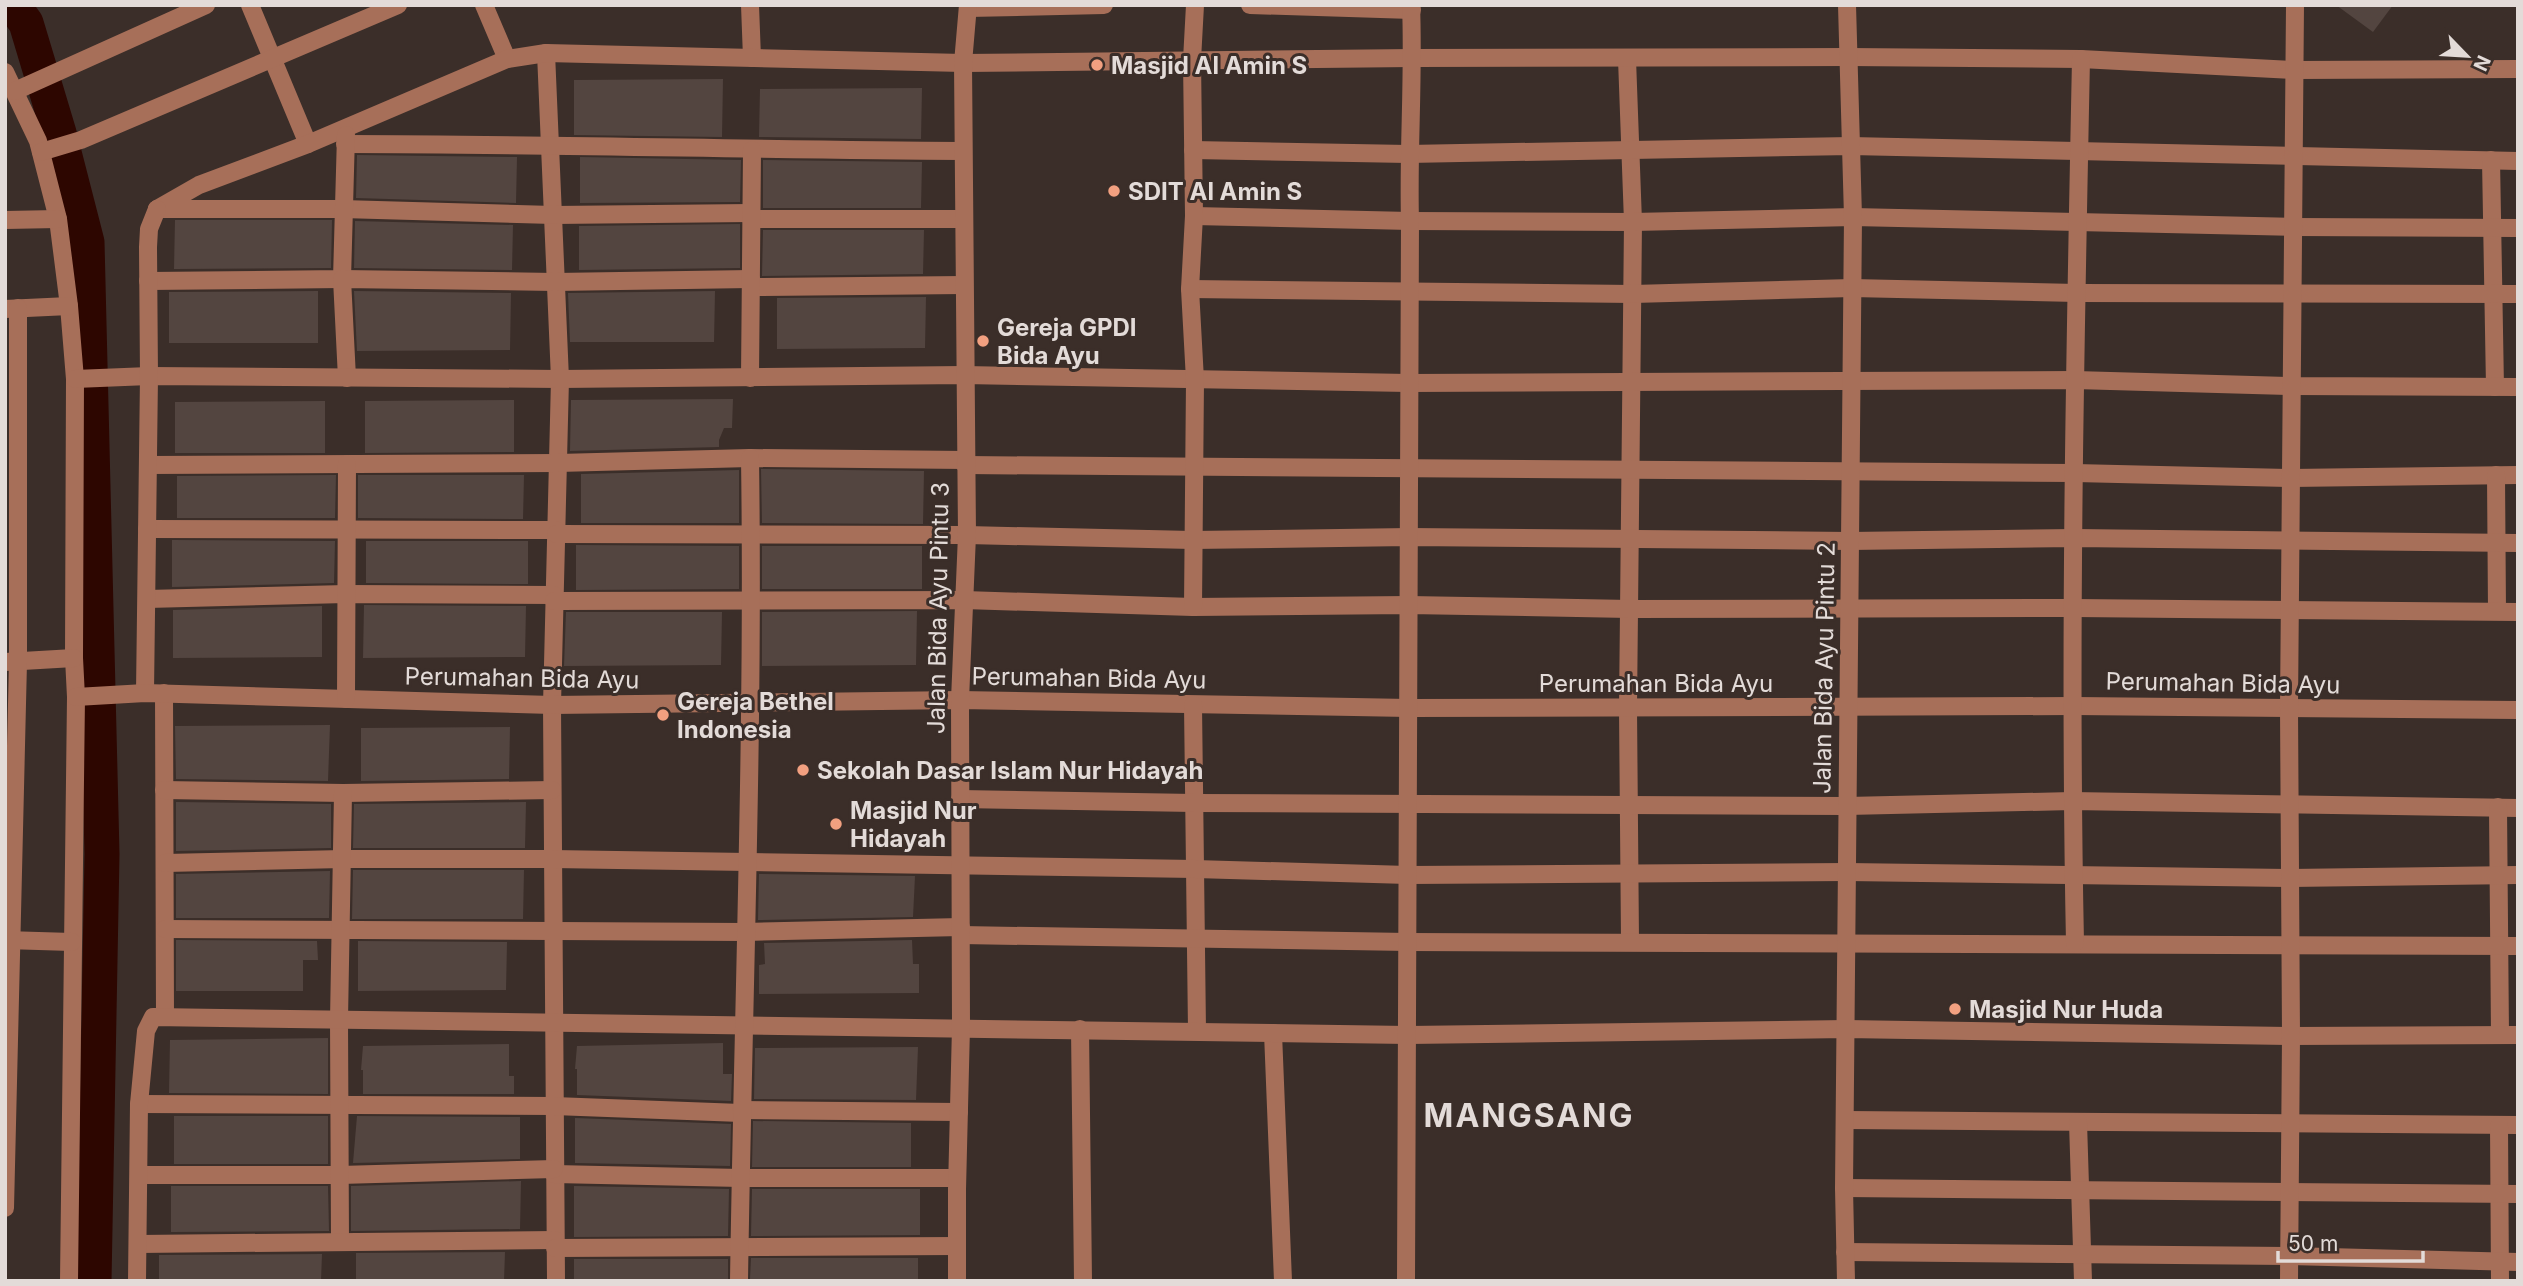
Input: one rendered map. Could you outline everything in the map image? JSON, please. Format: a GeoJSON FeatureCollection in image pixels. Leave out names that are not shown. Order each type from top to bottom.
{"type":"FeatureCollection","features":[{"type":"Feature","properties":{"kind":"street"},"geometry":{"type":"LineString","coordinates":[[15,90],[206,5]]}},
{"type":"Feature","properties":{"kind":"street"},"geometry":{"type":"LineString","coordinates":[[250,5],[308,144]]}},
{"type":"Feature","properties":{"kind":"street"},"geometry":{"type":"LineString","coordinates":[[48,150],[81,140],[398,5]]}},
{"type":"Feature","properties":{"kind":"street"},"geometry":{"type":"LineString","coordinates":[[484,5],[507,59]]}},
{"type":"Feature","properties":{"kind":"street"},"geometry":{"type":"LineString","coordinates":[[750,5],[752,58]]}},
{"type":"Feature","properties":{"kind":"street"},"geometry":{"type":"LineString","coordinates":[[968,7],[1104,5]]}},
{"type":"Feature","properties":{"kind":"street"},"geometry":{"type":"LineString","coordinates":[[1192,607],[1195,380],[1190,289],[1194,216],[1192,60],[1195,5]]}},
{"type":"Feature","properties":{"kind":"street"},"geometry":{"type":"LineString","coordinates":[[1250,5],[1411,8],[1413,58],[1408,154],[1409,803],[1406,1281]]}},
{"type":"Feature","properties":{"kind":"street","name":"Jalan Bida Ayu Pintu 2"},"geometry":{"type":"LineString","coordinates":[[1846,1281],[1844,1188],[1853,216],[1847,5]]}},
{"type":"Feature","properties":{"kind":"street"},"geometry":{"type":"LineString","coordinates":[[2289,1281],[2289,708],[2295,5]]}},
{"type":"Feature","properties":{"kind":"street","name":"Jalan Bida Ayu Pintu 3"},"geometry":{"type":"LineString","coordinates":[[957,1281],[961,1027],[960,700],[967,535],[963,63],[968,7]]}},
{"type":"Feature","properties":{"kind":"street"},"geometry":{"type":"LineString","coordinates":[[546,53],[559,380],[552,705],[556,1281]]}},
{"type":"Feature","properties":{"kind":"street"},"geometry":{"type":"LineString","coordinates":[[145,693],[149,229],[157,209],[199,185],[308,144],[346,136],[507,59],[546,53],[963,63],[1848,57],[2081,59],[2295,69],[2518,69]]}},
{"type":"Feature","properties":{"kind":"street"},"geometry":{"type":"LineString","coordinates":[[1627,59],[1633,222],[1628,708],[1630,941]]}},
{"type":"Feature","properties":{"kind":"street"},"geometry":{"type":"LineString","coordinates":[[2076,943],[2072,801],[2075,380],[2081,59]]}},
{"type":"Feature","properties":{"kind":"street"},"geometry":{"type":"LineString","coordinates":[[5,72],[38,141],[48,150],[69,306],[85,378],[74,658],[91,695],[72,942],[69,1281]]}},
{"type":"Feature","properties":{"kind":"street"},"geometry":{"type":"LineString","coordinates":[[346,136],[752,150],[963,151]]}},
{"type":"Feature","properties":{"kind":"street"},"geometry":{"type":"LineString","coordinates":[[346,136],[342,279],[347,378]]}},
{"type":"Feature","properties":{"kind":"street"},"geometry":{"type":"LineString","coordinates":[[1193,150],[1408,154],[1850,146],[2518,161]]}},
{"type":"Feature","properties":{"kind":"street"},"geometry":{"type":"LineString","coordinates":[[750,377],[752,150]]}},
{"type":"Feature","properties":{"kind":"street"},"geometry":{"type":"LineString","coordinates":[[2491,160],[2495,387]]}},
{"type":"Feature","properties":{"kind":"street"},"geometry":{"type":"LineString","coordinates":[[157,209],[342,209],[553,215],[964,219]]}},
{"type":"Feature","properties":{"kind":"street"},"geometry":{"type":"LineString","coordinates":[[1194,216],[1633,222],[1853,216],[2294,227],[2518,228]]}},
{"type":"Feature","properties":{"kind":"street"},"geometry":{"type":"LineString","coordinates":[[5,220],[58,219]]}},
{"type":"Feature","properties":{"kind":"street"},"geometry":{"type":"LineString","coordinates":[[148,281],[342,279],[964,285]]}},
{"type":"Feature","properties":{"kind":"street"},"geometry":{"type":"LineString","coordinates":[[1190,289],[1633,294],[1852,288],[2077,293],[2518,294]]}},
{"type":"Feature","properties":{"kind":"street"},"geometry":{"type":"LineString","coordinates":[[5,1208],[12,662],[12,309],[69,306]]}},
{"type":"Feature","properties":{"kind":"street"},"geometry":{"type":"LineString","coordinates":[[85,378],[149,376],[559,380],[964,376],[1408,383],[2075,380],[2292,386],[2518,387]]}},
{"type":"Feature","properties":{"kind":"street"},"geometry":{"type":"LineString","coordinates":[[148,465],[558,463],[750,458],[1193,467],[2075,472],[2291,478],[2518,475]]}},
{"type":"Feature","properties":{"kind":"street"},"geometry":{"type":"LineString","coordinates":[[739,1281],[752,704],[750,458]]}},
{"type":"Feature","properties":{"kind":"street"},"geometry":{"type":"LineString","coordinates":[[346,464],[346,699]]}},
{"type":"Feature","properties":{"kind":"street"},"geometry":{"type":"LineString","coordinates":[[2496,475],[2497,611]]}},
{"type":"Feature","properties":{"kind":"street"},"geometry":{"type":"LineString","coordinates":[[147,529],[967,535],[1192,540],[1409,537],[1850,541],[2075,538],[2518,543]]}},
{"type":"Feature","properties":{"kind":"street"},"geometry":{"type":"LineString","coordinates":[[147,598],[346,594],[752,602],[964,600],[1192,607],[1409,605],[1630,609],[2074,608],[2518,612]]}},
{"type":"Feature","properties":{"kind":"street"},"geometry":{"type":"LineString","coordinates":[[12,662],[74,658]]}},
{"type":"Feature","properties":{"kind":"street"},"geometry":{"type":"LineString","coordinates":[[164,693],[165,1016]]}},
{"type":"Feature","properties":{"kind":"street","name":"Perumahan Bida Ayu"},"geometry":{"type":"LineString","coordinates":[[91,695],[164,693],[552,705],[960,700],[1409,708],[2074,706],[2518,710]]}},
{"type":"Feature","properties":{"kind":"street"},"geometry":{"type":"LineString","coordinates":[[1193,705],[1196,1031]]}},
{"type":"Feature","properties":{"kind":"street"},"geometry":{"type":"LineString","coordinates":[[164,790],[343,793],[552,790]]}},
{"type":"Feature","properties":{"kind":"street"},"geometry":{"type":"LineString","coordinates":[[340,1242],[339,1020],[343,793]]}},
{"type":"Feature","properties":{"kind":"street"},"geometry":{"type":"LineString","coordinates":[[960,799],[1194,803],[1847,806],[2072,801],[2518,808]]}},
{"type":"Feature","properties":{"kind":"street"},"geometry":{"type":"LineString","coordinates":[[137,1281],[139,1104],[146,1031],[153,1017],[1408,1035],[1846,1029],[2291,1036],[2509,1035],[2509,946],[2499,876],[2498,807]]}},
{"type":"Feature","properties":{"kind":"street"},"geometry":{"type":"LineString","coordinates":[[164,863],[343,859],[552,859],[1408,875],[1847,872],[2290,878],[2518,875]]}},
{"type":"Feature","properties":{"kind":"street"},"geometry":{"type":"LineString","coordinates":[[165,929],[961,931],[1408,942],[2509,946]]}},
{"type":"Feature","properties":{"kind":"street"},"geometry":{"type":"LineString","coordinates":[[9,941],[72,942]]}},
{"type":"Feature","properties":{"kind":"street"},"geometry":{"type":"LineString","coordinates":[[1080,1029],[1083,1281]]}},
{"type":"Feature","properties":{"kind":"street"},"geometry":{"type":"LineString","coordinates":[[1273,1033],[1283,1281]]}},
{"type":"Feature","properties":{"kind":"street"},"geometry":{"type":"LineString","coordinates":[[139,1104],[959,1112]]}},
{"type":"Feature","properties":{"kind":"street"},"geometry":{"type":"LineString","coordinates":[[1846,1120],[2518,1125]]}},
{"type":"Feature","properties":{"kind":"street"},"geometry":{"type":"LineString","coordinates":[[2078,1122],[2083,1281]]}},
{"type":"Feature","properties":{"kind":"street"},"geometry":{"type":"LineString","coordinates":[[2499,1126],[2499,1195],[2509,1262],[2500,1281]]}},
{"type":"Feature","properties":{"kind":"street"},"geometry":{"type":"LineString","coordinates":[[139,1175],[554,1171],[741,1178],[957,1178]]}},
{"type":"Feature","properties":{"kind":"street"},"geometry":{"type":"LineString","coordinates":[[1844,1188],[2518,1194]]}},
{"type":"Feature","properties":{"kind":"street"},"geometry":{"type":"LineString","coordinates":[[138,1244],[340,1242],[740,1247],[957,1246]]}},
{"type":"Feature","properties":{"kind":"street"},"geometry":{"type":"LineString","coordinates":[[1845,1252],[2290,1256],[2509,1262]]}},
{"type":"Feature","properties":{"kind":"building"},"geometry":{"type":"Polygon","coordinates":[[[2336,5],[2393,5],[2373,32],[2336,5]]]}},
{"type":"Feature","properties":{"kind":"building"},"geometry":{"type":"Polygon","coordinates":[[[723,79],[722,137],[574,135],[574,80],[723,79]]]}},
{"type":"Feature","properties":{"kind":"building"},"geometry":{"type":"Polygon","coordinates":[[[922,88],[921,139],[759,137],[760,89],[922,88]]]}},
{"type":"Feature","properties":{"kind":"building"},"geometry":{"type":"Polygon","coordinates":[[[357,155],[517,157],[516,203],[356,198],[357,155]]]}},
{"type":"Feature","properties":{"kind":"building"},"geometry":{"type":"Polygon","coordinates":[[[580,157],[741,160],[740,202],[580,203],[580,157]]]}},
{"type":"Feature","properties":{"kind":"building"},"geometry":{"type":"Polygon","coordinates":[[[763,160],[922,162],[921,208],[763,208],[763,160]]]}},
{"type":"Feature","properties":{"kind":"building"},"geometry":{"type":"Polygon","coordinates":[[[175,220],[332,220],[331,268],[174,269],[175,220]]]}},
{"type":"Feature","properties":{"kind":"building"},"geometry":{"type":"Polygon","coordinates":[[[355,221],[513,225],[512,270],[354,268],[355,221]]]}},
{"type":"Feature","properties":{"kind":"building"},"geometry":{"type":"Polygon","coordinates":[[[740,224],[740,268],[579,270],[579,226],[740,224]]]}},
{"type":"Feature","properties":{"kind":"building"},"geometry":{"type":"Polygon","coordinates":[[[763,230],[924,230],[923,274],[762,276],[763,230]]]}},
{"type":"Feature","properties":{"kind":"building"},"geometry":{"type":"Polygon","coordinates":[[[318,291],[318,343],[169,343],[169,292],[318,291]]]}},
{"type":"Feature","properties":{"kind":"building"},"geometry":{"type":"Polygon","coordinates":[[[354,291],[511,293],[510,350],[357,351],[354,291]]]}},
{"type":"Feature","properties":{"kind":"building"},"geometry":{"type":"Polygon","coordinates":[[[715,291],[714,342],[570,342],[568,293],[715,291]]]}},
{"type":"Feature","properties":{"kind":"building"},"geometry":{"type":"Polygon","coordinates":[[[926,297],[925,348],[777,349],[777,298],[926,297]]]}},
{"type":"Feature","properties":{"kind":"building"},"geometry":{"type":"Polygon","coordinates":[[[733,399],[732,428],[724,428],[719,447],[570,451],[571,400],[733,399]]]}},
{"type":"Feature","properties":{"kind":"building"},"geometry":{"type":"Polygon","coordinates":[[[514,400],[514,452],[365,453],[365,401],[514,400]]]}},
{"type":"Feature","properties":{"kind":"building"},"geometry":{"type":"Polygon","coordinates":[[[325,401],[325,453],[175,453],[175,402],[325,401]]]}},
{"type":"Feature","properties":{"kind":"building"},"geometry":{"type":"Polygon","coordinates":[[[761,469],[924,471],[923,524],[762,523],[761,469]]]}},
{"type":"Feature","properties":{"kind":"building"},"geometry":{"type":"Polygon","coordinates":[[[739,470],[739,523],[581,523],[581,474],[739,470]]]}},
{"type":"Feature","properties":{"kind":"building"},"geometry":{"type":"Polygon","coordinates":[[[336,475],[335,518],[177,518],[177,476],[336,475]]]}},
{"type":"Feature","properties":{"kind":"building"},"geometry":{"type":"Polygon","coordinates":[[[358,475],[524,475],[523,519],[358,518],[358,475]]]}},
{"type":"Feature","properties":{"kind":"building"},"geometry":{"type":"Polygon","coordinates":[[[172,540],[335,541],[334,583],[172,587],[172,540]]]}},
{"type":"Feature","properties":{"kind":"building"},"geometry":{"type":"Polygon","coordinates":[[[366,541],[528,541],[528,584],[366,583],[366,541]]]}},
{"type":"Feature","properties":{"kind":"building"},"geometry":{"type":"Polygon","coordinates":[[[576,545],[739,546],[739,589],[576,590],[576,545]]]}},
{"type":"Feature","properties":{"kind":"building"},"geometry":{"type":"Polygon","coordinates":[[[762,546],[922,546],[922,589],[762,589],[762,546]]]}},
{"type":"Feature","properties":{"kind":"building"},"geometry":{"type":"Polygon","coordinates":[[[364,605],[526,606],[525,657],[363,658],[364,605]]]}},
{"type":"Feature","properties":{"kind":"building"},"geometry":{"type":"Polygon","coordinates":[[[322,606],[322,657],[173,658],[173,610],[322,606]]]}},
{"type":"Feature","properties":{"kind":"building"},"geometry":{"type":"Polygon","coordinates":[[[917,611],[916,665],[762,666],[762,612],[917,611]]]}},
{"type":"Feature","properties":{"kind":"building"},"geometry":{"type":"Polygon","coordinates":[[[566,612],[722,612],[721,665],[564,666],[566,612]]]}},
{"type":"Feature","properties":{"kind":"building"},"geometry":{"type":"Polygon","coordinates":[[[330,725],[328,781],[176,779],[175,726],[330,725]]]}},
{"type":"Feature","properties":{"kind":"building"},"geometry":{"type":"Polygon","coordinates":[[[510,727],[509,779],[361,781],[361,728],[510,727]]]}},
{"type":"Feature","properties":{"kind":"building"},"geometry":{"type":"Polygon","coordinates":[[[176,802],[331,804],[331,848],[176,851],[176,802]]]}},
{"type":"Feature","properties":{"kind":"building"},"geometry":{"type":"Polygon","coordinates":[[[526,802],[525,848],[353,848],[354,804],[526,802]]]}},
{"type":"Feature","properties":{"kind":"building"},"geometry":{"type":"Polygon","coordinates":[[[353,870],[524,870],[523,919],[352,919],[353,870]]]}},
{"type":"Feature","properties":{"kind":"building"},"geometry":{"type":"Polygon","coordinates":[[[330,871],[329,918],[176,918],[176,874],[330,871]]]}},
{"type":"Feature","properties":{"kind":"building"},"geometry":{"type":"Polygon","coordinates":[[[759,874],[915,876],[913,917],[758,920],[759,874]]]}},
{"type":"Feature","properties":{"kind":"building"},"geometry":{"type":"Polygon","coordinates":[[[176,940],[317,941],[318,960],[303,960],[303,991],[176,991],[176,940]]]}},
{"type":"Feature","properties":{"kind":"building"},"geometry":{"type":"Polygon","coordinates":[[[912,940],[913,964],[919,964],[919,993],[759,994],[759,965],[765,964],[764,943],[912,940]]]}},
{"type":"Feature","properties":{"kind":"building"},"geometry":{"type":"Polygon","coordinates":[[[358,941],[507,942],[506,990],[358,991],[358,941]]]}},
{"type":"Feature","properties":{"kind":"building"},"geometry":{"type":"Polygon","coordinates":[[[328,1038],[328,1094],[169,1093],[170,1040],[328,1038]]]}},
{"type":"Feature","properties":{"kind":"building"},"geometry":{"type":"Polygon","coordinates":[[[723,1043],[723,1074],[732,1074],[731,1101],[577,1095],[577,1046],[723,1043]]]}},
{"type":"Feature","properties":{"kind":"building"},"geometry":{"type":"Polygon","coordinates":[[[509,1044],[509,1076],[514,1076],[514,1094],[363,1094],[363,1046],[509,1044]]]}},
{"type":"Feature","properties":{"kind":"building"},"geometry":{"type":"Polygon","coordinates":[[[918,1047],[916,1100],[754,1099],[755,1048],[918,1047]]]}},
{"type":"Feature","properties":{"kind":"building"},"geometry":{"type":"Polygon","coordinates":[[[174,1116],[328,1116],[328,1164],[174,1164],[174,1116]]]}},
{"type":"Feature","properties":{"kind":"building"},"geometry":{"type":"Polygon","coordinates":[[[357,1116],[520,1117],[520,1159],[353,1163],[357,1116]]]}},
{"type":"Feature","properties":{"kind":"building"},"geometry":{"type":"Polygon","coordinates":[[[575,1118],[731,1124],[730,1166],[575,1163],[575,1118]]]}},
{"type":"Feature","properties":{"kind":"building"},"geometry":{"type":"Polygon","coordinates":[[[753,1121],[911,1123],[911,1167],[752,1167],[753,1121]]]}},
{"type":"Feature","properties":{"kind":"building"},"geometry":{"type":"Polygon","coordinates":[[[521,1181],[520,1229],[351,1231],[351,1186],[521,1181]]]}},
{"type":"Feature","properties":{"kind":"building"},"geometry":{"type":"Polygon","coordinates":[[[171,1186],[328,1186],[329,1231],[171,1232],[171,1186]]]}},
{"type":"Feature","properties":{"kind":"building"},"geometry":{"type":"Polygon","coordinates":[[[574,1186],[729,1189],[728,1236],[574,1237],[574,1186]]]}},
{"type":"Feature","properties":{"kind":"building"},"geometry":{"type":"Polygon","coordinates":[[[752,1189],[920,1189],[920,1235],[751,1236],[752,1189]]]}},
{"type":"Feature","properties":{"kind":"building"},"geometry":{"type":"Polygon","coordinates":[[[505,1252],[504,1281],[356,1281],[356,1253],[505,1252]]]}},
{"type":"Feature","properties":{"kind":"building"},"geometry":{"type":"Polygon","coordinates":[[[322,1254],[321,1281],[159,1281],[159,1255],[322,1254]]]}},
{"type":"Feature","properties":{"kind":"building"},"geometry":{"type":"Polygon","coordinates":[[[751,1258],[918,1258],[918,1281],[756,1281],[750,1279],[751,1258]]]}},
{"type":"Feature","properties":{"kind":"building"},"geometry":{"type":"Polygon","coordinates":[[[574,1259],[728,1259],[728,1280],[574,1281],[574,1259]]]}},
{"type":"Feature","properties":{"kind":"waterway"},"geometry":{"type":"LineString","coordinates":[[13,5],[26,23],[59,133],[87,242],[102,854],[94,1281]]}},
{"type":"Feature","properties":{"kind":"place","name":"Masjid Al Amin S"},"geometry":{"type":"Point","coordinates":[1097,65]}},
{"type":"Feature","properties":{"kind":"place","name":"SDIT Al Amin S"},"geometry":{"type":"Point","coordinates":[1114,191]}},
{"type":"Feature","properties":{"kind":"place","name":"Gereja GPDI Bida Ayu"},"geometry":{"type":"Point","coordinates":[983,341]}},
{"type":"Feature","properties":{"kind":"place","name":"Gereja Bethel Indonesia"},"geometry":{"type":"Point","coordinates":[663,715]}},
{"type":"Feature","properties":{"kind":"place","name":"Sekolah Dasar Islam Nur Hidayah"},"geometry":{"type":"Point","coordinates":[803,770]}},
{"type":"Feature","properties":{"kind":"place","name":"Masjid Nur Hidayah"},"geometry":{"type":"Point","coordinates":[836,824]}},
{"type":"Feature","properties":{"kind":"place","name":"Masjid Nur Huda"},"geometry":{"type":"Point","coordinates":[1955,1009]}},
{"type":"Feature","properties":{"kind":"district","name":"MANGSANG"},"geometry":{"type":"Point","coordinates":[1529,1115]}}]}
